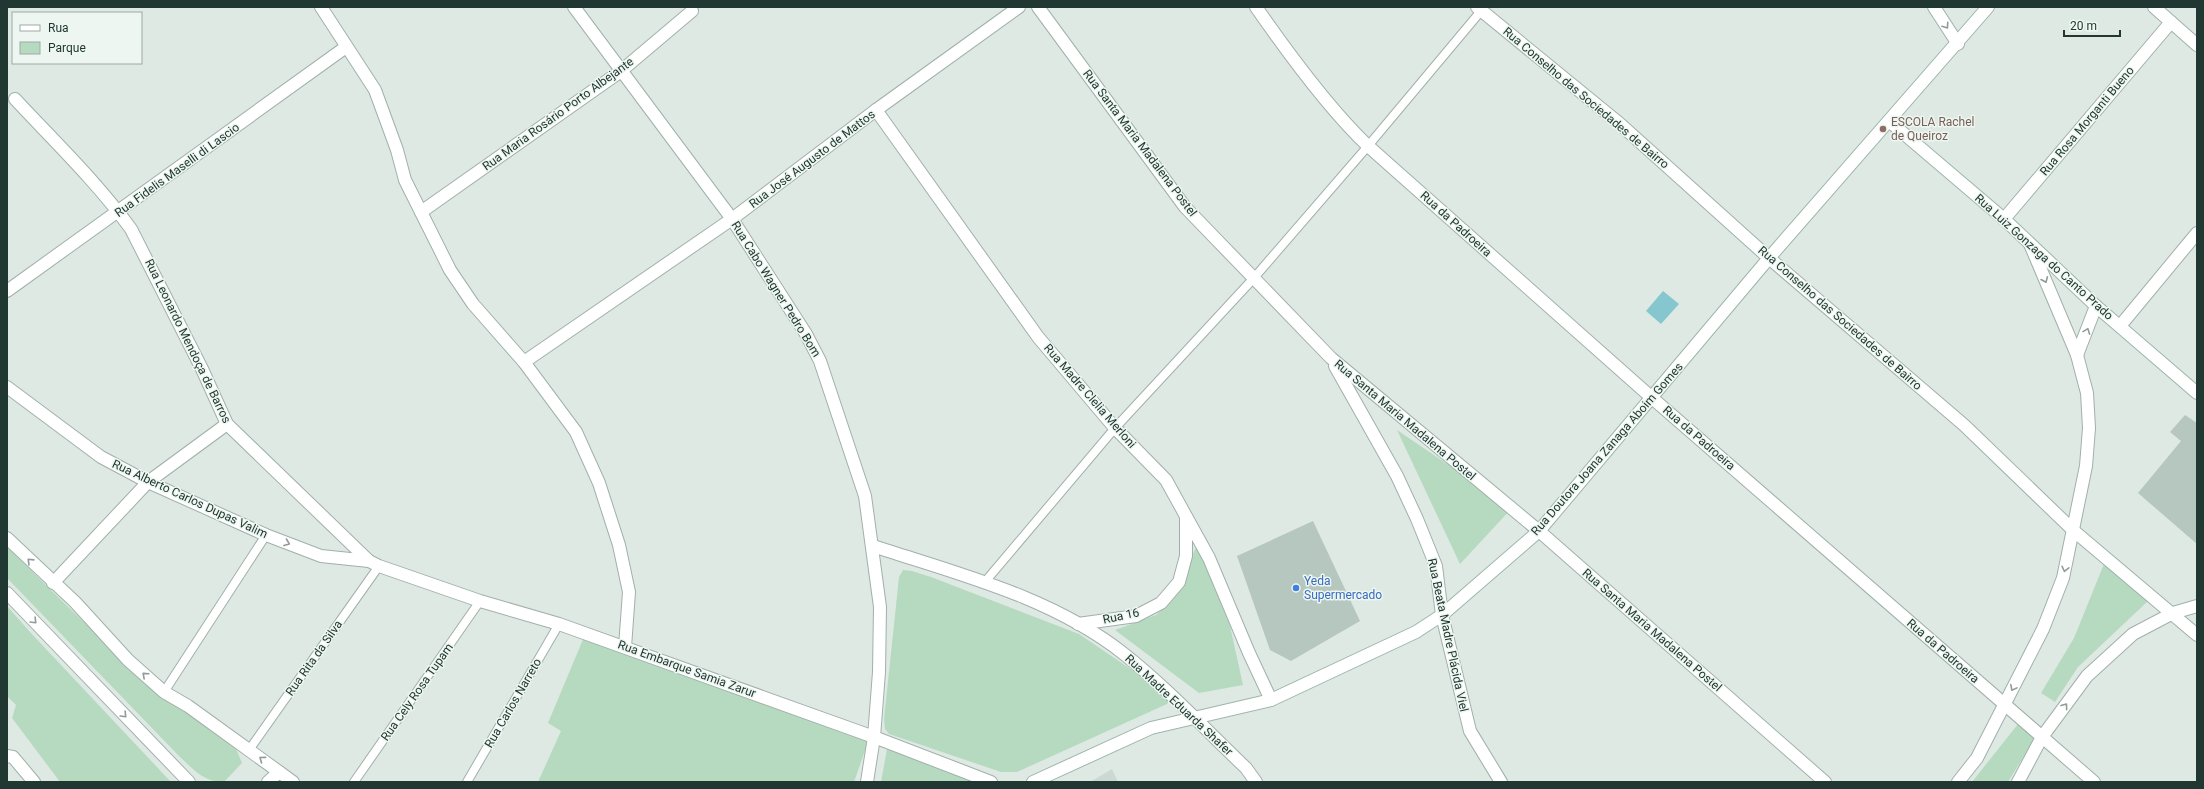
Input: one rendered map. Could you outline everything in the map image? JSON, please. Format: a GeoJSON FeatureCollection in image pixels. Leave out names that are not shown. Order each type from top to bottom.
{"type":"FeatureCollection","features":[{"type":"Feature","properties":{"kind":"street"},"geometry":{"type":"LineString","coordinates":[[321,7],[375,90],[405,180],[450,270],[473,304],[524,362],[576,432],[599,483],[619,545],[628,592],[625,647]]}},
{"type":"Feature","properties":{"kind":"street","name":"Rua Cabo Wagner Pedro Bom"},"geometry":{"type":"LineString","coordinates":[[574,7],[732,219],[820,361],[865,496],[880,606],[879,672],[874,737],[867,782]]}},
{"type":"Feature","properties":{"kind":"street","name":"Rua José Augusto de Mattos"},"geometry":{"type":"LineString","coordinates":[[524,362],[732,219],[876,110],[1019,7]]}},
{"type":"Feature","properties":{"kind":"street","name":"Rua Santa Maria Madalena Postel"},"geometry":{"type":"LineString","coordinates":[[1038,7],[1185,207],[1331,358],[1539,531],[1825,782]]}},
{"type":"Feature","properties":{"kind":"street","name":"Rua da Padroeira"},"geometry":{"type":"LineString","coordinates":[[1256,7],[1287,50],[1354,133],[1368,146],[1651,397],[2094,782]]}},
{"type":"Feature","properties":{"kind":"street"},"geometry":{"type":"LineString","coordinates":[[1934,7],[1958,44]]}},
{"type":"Feature","properties":{"kind":"street","name":"Rua Doutora Joana Zanaga Aboim Gomes"},"geometry":{"type":"LineString","coordinates":[[1033,782],[1151,728],[1271,700],[1416,632],[1442,615],[1539,531],[1770,258],[1958,44],[1988,7]]}},
{"type":"Feature","properties":{"kind":"street"},"geometry":{"type":"LineString","coordinates":[[2154,7],[2197,45]]}},
{"type":"Feature","properties":{"kind":"street","name":"Rua Conselho das Sociedades de Bairro"},"geometry":{"type":"LineString","coordinates":[[1479,9],[1620,124],[1770,258],[1964,425],[2074,531],[2173,613],[2197,635]]}},
{"type":"Feature","properties":{"kind":"street","name":"Rua Maria Rosário Porto Albejante"},"geometry":{"type":"LineString","coordinates":[[421,212],[621,71],[692,11]]}},
{"type":"Feature","properties":{"kind":"street","name":"Rua Rosa Morganti Bueno"},"geometry":{"type":"LineString","coordinates":[[2004,219],[2170,22]]}},
{"type":"Feature","properties":{"kind":"street","name":"Rua Fidelis Maselli di Lascio"},"geometry":{"type":"LineString","coordinates":[[7,291],[119,212],[346,47]]}},
{"type":"Feature","properties":{"kind":"street","name":"Rua Leonardo Mendoça de Barros"},"geometry":{"type":"LineString","coordinates":[[15,99],[119,212],[131,229],[148,259],[227,424],[374,563]]}},
{"type":"Feature","properties":{"kind":"street","name":"Rua Madre Clelia Merloni"},"geometry":{"type":"LineString","coordinates":[[876,110],[1038,337],[1115,428],[1166,480],[1210,558],[1249,653],[1271,700]]}},
{"type":"Feature","properties":{"kind":"street","name":"Rua Luiz Gonzaga do Canto Prado"},"geometry":{"type":"LineString","coordinates":[[1890,121],[2004,219],[2096,306],[2197,393]]}},
{"type":"Feature","properties":{"kind":"street"},"geometry":{"type":"LineString","coordinates":[[2120,326],[2197,232]]}},
{"type":"Feature","properties":{"kind":"street"},"geometry":{"type":"LineString","coordinates":[[1958,782],[1977,758],[2043,629],[2063,578],[2074,531],[2086,466],[2089,428],[2087,393],[2077,356],[2030,244]]}},
{"type":"Feature","properties":{"kind":"street"},"geometry":{"type":"LineString","coordinates":[[2077,356],[2096,306]]}},
{"type":"Feature","properties":{"kind":"street","name":"Rua Beata Madre Plácida Viel"},"geometry":{"type":"LineString","coordinates":[[1331,358],[1397,476],[1417,519],[1436,566],[1442,615],[1470,731],[1501,782]]}},
{"type":"Feature","properties":{"kind":"street","name":"Rua Alberto Carlos Dupas Valim"},"geometry":{"type":"LineString","coordinates":[[7,387],[101,457],[148,482],[266,535],[321,556],[374,563]]}},
{"type":"Feature","properties":{"kind":"street"},"geometry":{"type":"LineString","coordinates":[[53,583],[148,482],[227,424]]}},
{"type":"Feature","properties":{"kind":"street","name":"Rua 16"},"geometry":{"type":"LineString","coordinates":[[1078,624],[1136,616],[1161,603],[1179,582],[1186,556],[1186,514]]}},
{"type":"Feature","properties":{"kind":"street"},"geometry":{"type":"LineString","coordinates":[[7,538],[53,583],[75,602],[128,660],[164,692],[188,706],[293,782]]}},
{"type":"Feature","properties":{"kind":"street","name":"Rua Madre Eduarda Shafer"},"geometry":{"type":"LineString","coordinates":[[873,546],[1028,599],[1078,624],[1124,654],[1246,768],[1256,782]]}},
{"type":"Feature","properties":{"kind":"street","name":"Rua Embarque Samia Zarur"},"geometry":{"type":"LineString","coordinates":[[374,563],[480,601],[559,624],[625,647],[874,737],[991,782]]}},
{"type":"Feature","properties":{"kind":"street"},"geometry":{"type":"LineString","coordinates":[[7,593],[189,782]]}},
{"type":"Feature","properties":{"kind":"street"},"geometry":{"type":"LineString","coordinates":[[2018,782],[2042,737],[2087,676],[2133,634],[2173,613],[2197,606]]}},
{"type":"Feature","properties":{"kind":"street"},"geometry":{"type":"LineString","coordinates":[[10,757],[34,782]]}},
{"type":"Feature","properties":{"kind":"street"},"geometry":{"type":"LineString","coordinates":[[268,782],[279,772]]}},
{"type":"Feature","properties":{"kind":"lane"},"geometry":{"type":"LineString","coordinates":[[984,583],[1115,428],[1253,279],[1368,146],[1479,9]]}},
{"type":"Feature","properties":{"kind":"lane"},"geometry":{"type":"LineString","coordinates":[[164,692],[266,535]]}},
{"type":"Feature","properties":{"kind":"lane","name":"Rua Rita da Silva"},"geometry":{"type":"LineString","coordinates":[[249,750],[374,563]]}},
{"type":"Feature","properties":{"kind":"lane","name":"Rua Cely Rosa Tupam"},"geometry":{"type":"LineString","coordinates":[[354,782],[480,601]]}},
{"type":"Feature","properties":{"kind":"lane","name":"Rua Carlos Narreto"},"geometry":{"type":"LineString","coordinates":[[467,782],[559,624]]}},
{"type":"Feature","properties":{"kind":"shaded area"},"geometry":{"type":"Polygon","coordinates":[[[1112,769],[1118,782],[1090,782],[1112,769]]]}},
{"type":"Feature","properties":{"kind":"green space"},"geometry":{"type":"Polygon","coordinates":[[[1397,430],[1512,508],[1460,564],[1397,430]]]}},
{"type":"Feature","properties":{"kind":"green space"},"geometry":{"type":"Polygon","coordinates":[[[1197,545],[1230,626],[1243,685],[1199,693],[1115,630],[1156,615],[1171,602],[1197,545]]]}},
{"type":"Feature","properties":{"kind":"green space"},"geometry":{"type":"Polygon","coordinates":[[[7,547],[101,639],[236,749],[242,763],[224,782],[217,782],[204,777],[179,756],[7,578],[7,547]]]}},
{"type":"Feature","properties":{"kind":"green space"},"geometry":{"type":"Polygon","coordinates":[[[2106,559],[2148,601],[2078,667],[2055,702],[2041,693],[2074,638],[2106,559]]]}},
{"type":"Feature","properties":{"kind":"green space"},"geometry":{"type":"Polygon","coordinates":[[[903,570],[912,571],[931,577],[1079,634],[1172,697],[1167,704],[1017,772],[1001,772],[889,734],[885,729],[884,719],[899,577],[903,570]]]}},
{"type":"Feature","properties":{"kind":"green space"},"geometry":{"type":"Polygon","coordinates":[[[7,606],[171,782],[60,782],[12,718],[16,705],[7,696],[7,606]]]}},
{"type":"Feature","properties":{"kind":"green space"},"geometry":{"type":"Polygon","coordinates":[[[584,637],[869,739],[854,782],[538,782],[561,731],[548,723],[584,637]]]}},
{"type":"Feature","properties":{"kind":"green space"},"geometry":{"type":"Polygon","coordinates":[[[2018,724],[2035,738],[2008,782],[1972,782],[2018,724]]]}},
{"type":"Feature","properties":{"kind":"green space"},"geometry":{"type":"Polygon","coordinates":[[[887,749],[974,782],[881,782],[887,749]]]}},
{"type":"Feature","properties":{"kind":"water"},"geometry":{"type":"Polygon","coordinates":[[[1663,291],[1679,304],[1661,324],[1646,311],[1663,291]]]}},
{"type":"Feature","properties":{"kind":"building"},"geometry":{"type":"Polygon","coordinates":[[[2185,415],[2197,423],[2197,544],[2138,493],[2181,441],[2170,432],[2185,415]]]}},
{"type":"Feature","properties":{"kind":"building","name":"Yeda Supermercado"},"geometry":{"type":"Polygon","coordinates":[[[1313,521],[1360,621],[1291,661],[1270,650],[1237,556],[1313,521]]]}},
{"type":"Feature","properties":{"kind":"place","name":"ESCOLA Rachel de Queiroz"},"geometry":{"type":"Point","coordinates":[1883,129]}},
{"type":"Feature","properties":{"kind":"place","name":"Yeda Supermercado"},"geometry":{"type":"Point","coordinates":[1296,588]}}]}
